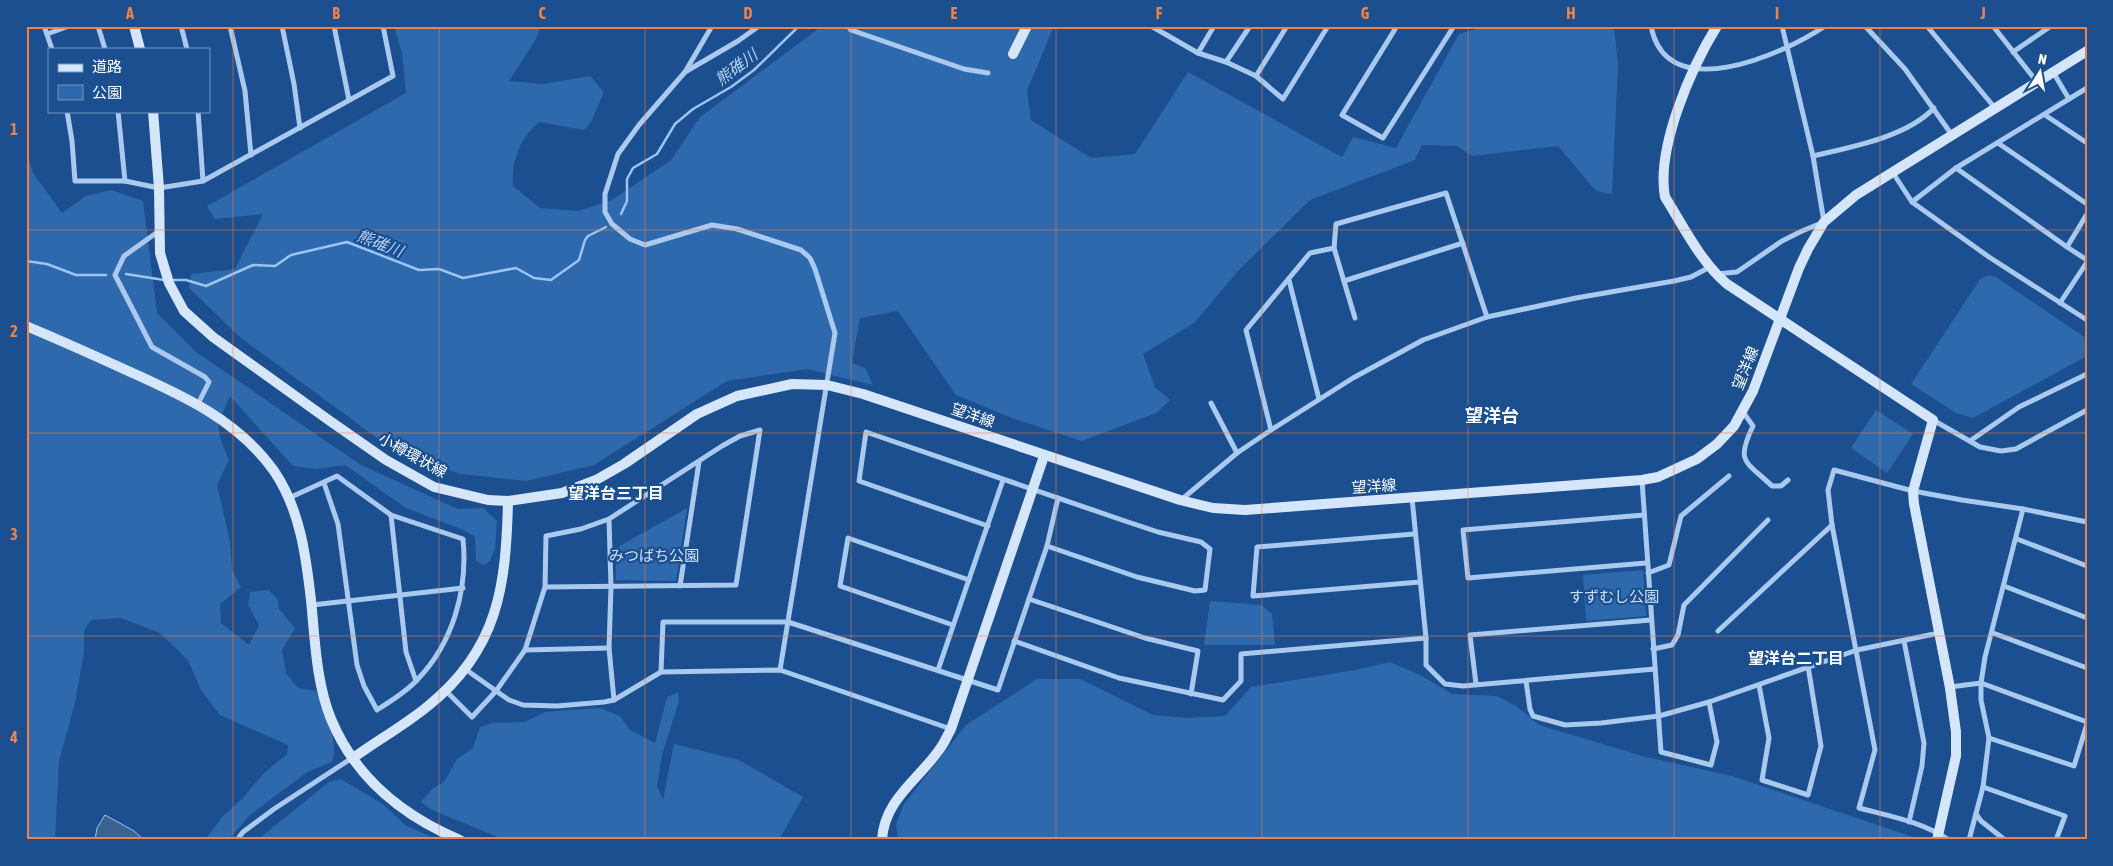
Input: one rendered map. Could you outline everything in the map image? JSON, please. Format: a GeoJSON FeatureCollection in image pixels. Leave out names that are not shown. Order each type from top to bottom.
{"type":"FeatureCollection","features":[{"type":"Feature","properties":{"kind":"street"},"geometry":{"type":"LineString","coordinates":[[44,26],[52,48]]}},
{"type":"Feature","properties":{"kind":"street"},"geometry":{"type":"LineString","coordinates":[[47,34],[69,26]]}},
{"type":"Feature","properties":{"kind":"street"},"geometry":{"type":"LineString","coordinates":[[98,26],[105,48]]}},
{"type":"Feature","properties":{"kind":"street"},"geometry":{"type":"LineString","coordinates":[[134,26],[140,48]]}},
{"type":"Feature","properties":{"kind":"street"},"geometry":{"type":"LineString","coordinates":[[181,26],[187,48]]}},
{"type":"Feature","properties":{"kind":"street"},"geometry":{"type":"LineString","coordinates":[[230,26],[245,91],[251,155]]}},
{"type":"Feature","properties":{"kind":"street"},"geometry":{"type":"LineString","coordinates":[[282,26],[294,84],[300,128]]}},
{"type":"Feature","properties":{"kind":"street"},"geometry":{"type":"LineString","coordinates":[[334,26],[349,100]]}},
{"type":"Feature","properties":{"kind":"street"},"geometry":{"type":"LineString","coordinates":[[67,112],[73,149],[74,181],[125,181],[159,188],[203,181],[393,76],[383,26]]}},
{"type":"Feature","properties":{"kind":"street"},"geometry":{"type":"LineString","coordinates":[[712,26],[685,72],[639,125],[618,154],[604,194],[605,212],[612,224],[630,239],[645,245],[712,225],[737,229],[801,250],[810,258],[815,269],[835,333],[780,670]]}},
{"type":"Feature","properties":{"kind":"street"},"geometry":{"type":"LineString","coordinates":[[685,72],[738,42],[759,26]]}},
{"type":"Feature","properties":{"kind":"street"},"geometry":{"type":"LineString","coordinates":[[848,26],[851,30],[964,69],[988,73]]}},
{"type":"Feature","properties":{"kind":"street"},"geometry":{"type":"LineString","coordinates":[[1013,54],[1027,26]]}},
{"type":"Feature","properties":{"kind":"street"},"geometry":{"type":"LineString","coordinates":[[1151,26],[1198,53],[1226,62],[1256,76],[1283,99],[1328,26]]}},
{"type":"Feature","properties":{"kind":"street"},"geometry":{"type":"LineString","coordinates":[[1198,53],[1214,26]]}},
{"type":"Feature","properties":{"kind":"street"},"geometry":{"type":"LineString","coordinates":[[1226,62],[1250,26]]}},
{"type":"Feature","properties":{"kind":"street"},"geometry":{"type":"LineString","coordinates":[[1256,76],[1287,26]]}},
{"type":"Feature","properties":{"kind":"street"},"geometry":{"type":"LineString","coordinates":[[1397,26],[1342,115],[1383,138],[1454,26]]}},
{"type":"Feature","properties":{"kind":"street"},"geometry":{"type":"LineString","coordinates":[[1651,26],[1661,50],[1671,62],[1693,68],[1716,69],[1745,63],[1788,48],[1825,26]]}},
{"type":"Feature","properties":{"kind":"street"},"geometry":{"type":"LineString","coordinates":[[1717,26],[1693,68],[1674,124],[1665,163],[1663,186],[1665,197],[1713,270],[1741,293],[1933,420],[1980,447],[2001,451],[2016,449],[2087,410]]}},
{"type":"Feature","properties":{"kind":"street"},"geometry":{"type":"LineString","coordinates":[[1180,500],[1237,453],[1271,430],[1353,378],[1423,340],[1487,317],[1576,298],[1674,281],[1713,270],[1737,272],[1782,241],[1802,230],[1824,222],[1813,156],[1782,26]]}},
{"type":"Feature","properties":{"kind":"street"},"geometry":{"type":"LineString","coordinates":[[1865,26],[1905,69],[1953,136]]}},
{"type":"Feature","properties":{"kind":"street"},"geometry":{"type":"LineString","coordinates":[[1926,26],[1995,108]]}},
{"type":"Feature","properties":{"kind":"street"},"geometry":{"type":"LineString","coordinates":[[1993,26],[2037,82]]}},
{"type":"Feature","properties":{"kind":"street"},"geometry":{"type":"LineString","coordinates":[[2013,52],[2051,26]]}},
{"type":"Feature","properties":{"kind":"street","name":"望洋線"},"geometry":{"type":"LineString","coordinates":[[508,501],[562,493],[596,480],[624,464],[697,414],[737,396],[792,384],[827,385],[863,394],[1044,456],[1180,500],[1213,508],[1245,510],[1642,480],[1658,477],[1697,459],[1717,444],[1734,426],[1743,412],[1799,268],[1824,222],[1856,195],[1953,136],[2087,50]]}},
{"type":"Feature","properties":{"kind":"street"},"geometry":{"type":"LineString","coordinates":[[2053,72],[2069,99]]}},
{"type":"Feature","properties":{"kind":"street"},"geometry":{"type":"LineString","coordinates":[[1912,202],[1956,168],[2087,88]]}},
{"type":"Feature","properties":{"kind":"street"},"geometry":{"type":"LineString","coordinates":[[1813,156],[1877,140],[1924,119],[1934,108]]}},
{"type":"Feature","properties":{"kind":"street"},"geometry":{"type":"LineString","coordinates":[[118,112],[125,181]]}},
{"type":"Feature","properties":{"kind":"street","name":"小樽環状線"},"geometry":{"type":"LineString","coordinates":[[153,112],[159,188],[159,231],[164,268],[169,283],[184,311],[198,325],[234,352],[408,474],[455,493],[488,500],[508,501]]}},
{"type":"Feature","properties":{"kind":"street"},"geometry":{"type":"LineString","coordinates":[[198,112],[203,181]]}},
{"type":"Feature","properties":{"kind":"street"},"geometry":{"type":"LineString","coordinates":[[2045,115],[2087,143]]}},
{"type":"Feature","properties":{"kind":"street"},"geometry":{"type":"LineString","coordinates":[[1998,142],[2087,204]]}},
{"type":"Feature","properties":{"kind":"street"},"geometry":{"type":"LineString","coordinates":[[1956,168],[2087,261],[2060,303]]}},
{"type":"Feature","properties":{"kind":"street"},"geometry":{"type":"LineString","coordinates":[[1893,173],[1912,202],[1989,257],[2087,320]]}},
{"type":"Feature","properties":{"kind":"street"},"geometry":{"type":"LineString","coordinates":[[1355,318],[1334,248],[1336,224],[1446,193],[1487,317]]}},
{"type":"Feature","properties":{"kind":"street"},"geometry":{"type":"LineString","coordinates":[[2067,248],[2087,214]]}},
{"type":"Feature","properties":{"kind":"street"},"geometry":{"type":"LineString","coordinates":[[159,231],[124,256],[114,275],[152,347],[205,377],[209,382],[198,404]]}},
{"type":"Feature","properties":{"kind":"street"},"geometry":{"type":"LineString","coordinates":[[1344,281],[1463,244]]}},
{"type":"Feature","properties":{"kind":"street"},"geometry":{"type":"LineString","coordinates":[[1271,430],[1246,330],[1310,253],[1334,248]]}},
{"type":"Feature","properties":{"kind":"street"},"geometry":{"type":"LineString","coordinates":[[1289,280],[1319,399]]}},
{"type":"Feature","properties":{"kind":"street"},"geometry":{"type":"LineString","coordinates":[[26,326],[163,386],[198,404],[243,435],[274,472],[289,498],[303,541],[318,665],[331,719],[353,758],[379,790],[394,803],[430,826],[460,840]]}},
{"type":"Feature","properties":{"kind":"street"},"geometry":{"type":"LineString","coordinates":[[1970,442],[2019,407],[2087,374]]}},
{"type":"Feature","properties":{"kind":"street"},"geometry":{"type":"LineString","coordinates":[[1212,403],[1237,453]]}},
{"type":"Feature","properties":{"kind":"street"},"geometry":{"type":"LineString","coordinates":[[1743,412],[1753,426],[1742,452],[1745,460],[1772,486],[1781,486],[1788,480]]}},
{"type":"Feature","properties":{"kind":"street"},"geometry":{"type":"LineString","coordinates":[[1933,420],[1913,491],[1938,633],[1950,688],[1956,732],[1956,756],[1938,836]]}},
{"type":"Feature","properties":{"kind":"street"},"geometry":{"type":"LineString","coordinates":[[446,691],[472,717],[496,691],[525,650],[545,587],[546,536],[581,529],[609,519],[722,446],[740,436],[760,430],[736,585],[545,587]]}},
{"type":"Feature","properties":{"kind":"street"},"geometry":{"type":"LineString","coordinates":[[988,526],[859,481],[866,432],[1158,532],[1201,542],[1210,548],[1205,590],[1195,591],[1138,577],[1047,546]]}},
{"type":"Feature","properties":{"kind":"street"},"geometry":{"type":"LineString","coordinates":[[882,840],[883,826],[895,800],[939,750],[951,729],[1031,489],[1044,456]]}},
{"type":"Feature","properties":{"kind":"street"},"geometry":{"type":"LineString","coordinates":[[680,586],[699,462]]}},
{"type":"Feature","properties":{"kind":"street"},"geometry":{"type":"LineString","coordinates":[[1949,840],[1909,822],[1859,808],[1875,750],[1832,525],[1828,490],[1834,470],[1913,491],[2024,509],[2087,522]]}},
{"type":"Feature","properties":{"kind":"street"},"geometry":{"type":"LineString","coordinates":[[289,498],[337,476],[390,515],[464,539],[465,554],[462,588],[448,634],[436,659],[416,681],[377,710],[364,686],[357,666],[338,524],[324,483]]}},
{"type":"Feature","properties":{"kind":"street"},"geometry":{"type":"LineString","coordinates":[[1648,573],[1669,565],[1681,516],[1729,476]]}},
{"type":"Feature","properties":{"kind":"street"},"geometry":{"type":"LineString","coordinates":[[938,670],[1003,480]]}},
{"type":"Feature","properties":{"kind":"street"},"geometry":{"type":"LineString","coordinates":[[1642,480],[1646,563],[1661,752],[1711,764],[1717,742],[1709,702]]}},
{"type":"Feature","properties":{"kind":"street"},"geometry":{"type":"LineString","coordinates":[[661,672],[663,622],[788,622],[998,690],[1047,546],[1058,498]]}},
{"type":"Feature","properties":{"kind":"street"},"geometry":{"type":"LineString","coordinates":[[1412,498],[1414,534],[1426,638],[1426,665],[1445,684],[1464,686],[1655,669]]}},
{"type":"Feature","properties":{"kind":"street"},"geometry":{"type":"LineString","coordinates":[[238,840],[243,832],[274,809],[419,713],[446,691],[466,668],[486,635],[502,587],[507,553],[508,501]]}},
{"type":"Feature","properties":{"kind":"street"},"geometry":{"type":"LineString","coordinates":[[1969,840],[1982,787],[1989,738],[1981,700],[1981,683],[1985,657],[1993,633],[2024,509]]}},
{"type":"Feature","properties":{"kind":"street"},"geometry":{"type":"LineString","coordinates":[[1644,514],[1463,530],[1468,578],[1646,563]]}},
{"type":"Feature","properties":{"kind":"street"},"geometry":{"type":"LineString","coordinates":[[390,515],[406,652],[416,681]]}},
{"type":"Feature","properties":{"kind":"street"},"geometry":{"type":"LineString","coordinates":[[609,519],[611,586],[609,648],[614,700]]}},
{"type":"Feature","properties":{"kind":"street"},"geometry":{"type":"LineString","coordinates":[[1653,649],[1672,645],[1678,635],[1684,605],[1768,520]]}},
{"type":"Feature","properties":{"kind":"street"},"geometry":{"type":"LineString","coordinates":[[1718,631],[1832,525]]}},
{"type":"Feature","properties":{"kind":"street"},"geometry":{"type":"LineString","coordinates":[[1414,534],[1256,547],[1253,596],[1420,582]]}},
{"type":"Feature","properties":{"kind":"street"},"geometry":{"type":"LineString","coordinates":[[953,625],[840,586],[848,538],[969,580]]}},
{"type":"Feature","properties":{"kind":"street"},"geometry":{"type":"LineString","coordinates":[[2017,539],[2087,566]]}},
{"type":"Feature","properties":{"kind":"street"},"geometry":{"type":"LineString","coordinates":[[2004,586],[2087,618]]}},
{"type":"Feature","properties":{"kind":"street"},"geometry":{"type":"LineString","coordinates":[[311,605],[462,588]]}},
{"type":"Feature","properties":{"kind":"street"},"geometry":{"type":"LineString","coordinates":[[1029,599],[1145,638],[1198,651],[1190,694]]}},
{"type":"Feature","properties":{"kind":"street"},"geometry":{"type":"LineString","coordinates":[[1476,684],[1470,635],[1651,620]]}},
{"type":"Feature","properties":{"kind":"street"},"geometry":{"type":"LineString","coordinates":[[1526,681],[1530,710],[1533,716],[1565,725],[1601,723],[1659,716],[1709,702],[1857,650],[1938,633]]}},
{"type":"Feature","properties":{"kind":"street"},"geometry":{"type":"LineString","coordinates":[[1993,633],[2087,668]]}},
{"type":"Feature","properties":{"kind":"street"},"geometry":{"type":"LineString","coordinates":[[1014,640],[1119,678],[1223,700],[1241,681],[1242,654],[1426,638]]}},
{"type":"Feature","properties":{"kind":"street"},"geometry":{"type":"LineString","coordinates":[[1904,641],[1924,743],[1922,766],[1909,822]]}},
{"type":"Feature","properties":{"kind":"street"},"geometry":{"type":"LineString","coordinates":[[525,650],[609,648]]}},
{"type":"Feature","properties":{"kind":"street"},"geometry":{"type":"LineString","coordinates":[[1759,685],[1769,738],[1762,780],[1808,795],[1822,746],[1808,666]]}},
{"type":"Feature","properties":{"kind":"street"},"geometry":{"type":"LineString","coordinates":[[466,668],[509,700],[538,707],[614,700],[661,672],[780,670],[951,729]]}},
{"type":"Feature","properties":{"kind":"street"},"geometry":{"type":"LineString","coordinates":[[1950,688],[1981,683],[2087,723],[2074,766],[1989,738]]}},
{"type":"Feature","properties":{"kind":"street"},"geometry":{"type":"LineString","coordinates":[[1982,787],[2065,816],[2056,840]]}},
{"type":"Feature","properties":{"kind":"street"},"geometry":{"type":"LineString","coordinates":[[1976,814],[1981,822],[2005,840]]}},
{"type":"Feature","properties":{"kind":"green space"},"geometry":{"type":"Polygon","coordinates":[[[394,26],[541,26],[536,39],[509,81],[543,84],[590,76],[604,92],[591,122],[584,130],[539,122],[533,128],[518,150],[513,186],[540,208],[578,211],[612,200],[671,160],[700,117],[822,26],[1054,26],[1027,91],[1031,120],[1091,158],[1135,154],[1188,72],[1342,157],[1353,137],[1396,148],[1459,34],[1486,26],[1614,26],[1618,65],[1612,194],[1596,191],[1558,146],[1472,156],[1457,146],[1422,145],[1415,160],[1310,200],[1238,271],[1194,323],[1143,354],[1155,387],[1170,400],[1156,413],[1082,441],[1012,418],[956,395],[898,311],[860,318],[852,363],[865,368],[873,385],[807,369],[727,381],[594,465],[526,481],[460,474],[392,449],[241,338],[189,288],[191,274],[235,269],[263,214],[215,219],[207,206],[406,93],[402,53],[394,26]]]}},
{"type":"Feature","properties":{"kind":"green space"},"geometry":{"type":"Polygon","coordinates":[[[26,150],[33,173],[62,213],[86,196],[111,190],[143,201],[157,313],[196,352],[361,465],[458,509],[483,508],[497,521],[495,548],[490,561],[484,565],[476,561],[475,537],[466,531],[406,508],[345,465],[315,469],[293,466],[230,396],[219,422],[219,434],[229,460],[217,485],[230,541],[232,570],[241,587],[220,604],[221,623],[249,645],[259,625],[248,605],[250,592],[269,590],[278,600],[279,609],[295,628],[282,650],[286,673],[298,688],[317,691],[332,735],[334,753],[332,762],[307,772],[250,815],[228,840],[205,840],[223,816],[242,799],[263,774],[287,754],[288,745],[220,715],[201,690],[188,660],[160,633],[121,618],[91,620],[84,631],[84,652],[75,703],[59,761],[55,840],[26,840],[26,150]]]}},
{"type":"Feature","properties":{"kind":"green space"},"geometry":{"type":"Polygon","coordinates":[[[1989,275],[1996,277],[2087,339],[2087,356],[1973,418],[1956,413],[1911,384],[1981,278],[1989,275]]]}},
{"type":"Feature","properties":{"kind":"green space"},"geometry":{"type":"Polygon","coordinates":[[[1876,410],[1913,434],[1887,473],[1851,448],[1876,410]]]}},
{"type":"Feature","properties":{"kind":"green space","name":"みつばち公園"},"geometry":{"type":"Polygon","coordinates":[[[687,508],[676,581],[616,580],[616,548],[687,508]]]}},
{"type":"Feature","properties":{"kind":"green space","name":"すずむし公園"},"geometry":{"type":"Polygon","coordinates":[[[1643,570],[1646,616],[1586,621],[1583,575],[1643,570]]]}},
{"type":"Feature","properties":{"kind":"green space"},"geometry":{"type":"Polygon","coordinates":[[[1210,601],[1261,605],[1272,614],[1275,645],[1204,645],[1210,601]]]}},
{"type":"Feature","properties":{"kind":"green space"},"geometry":{"type":"Polygon","coordinates":[[[1390,662],[1422,676],[1452,694],[1497,696],[1516,706],[1539,725],[1646,757],[1732,776],[1922,840],[898,840],[896,824],[904,804],[966,725],[1037,679],[1080,679],[1153,715],[1187,718],[1225,716],[1251,687],[1355,670],[1390,662]]]}},
{"type":"Feature","properties":{"kind":"green space"},"geometry":{"type":"Polygon","coordinates":[[[678,692],[679,701],[662,755],[657,786],[663,800],[674,744],[739,760],[803,797],[779,840],[657,840],[657,835],[656,840],[505,840],[432,810],[421,802],[432,789],[444,782],[457,759],[473,748],[480,727],[493,723],[525,722],[545,712],[600,708],[620,716],[630,730],[655,743],[667,697],[678,692]]]}},
{"type":"Feature","properties":{"kind":"green space"},"geometry":{"type":"Polygon","coordinates":[[[341,779],[384,805],[405,825],[438,840],[257,840],[329,782],[341,779]]]}},
{"type":"Feature","properties":{"kind":"shaded area"},"geometry":{"type":"Polygon","coordinates":[[[105,815],[134,831],[144,840],[95,840],[97,828],[105,815]]]}},
{"type":"Feature","properties":{"kind":"waterway","name":"熊碓川"},"geometry":{"type":"LineString","coordinates":[[621,214],[627,201],[627,179],[633,168],[657,154],[675,124],[693,109],[731,87],[754,70],[799,26]]}},
{"type":"Feature","properties":{"kind":"waterway","name":"熊碓川"},"geometry":{"type":"LineString","coordinates":[[170,280],[186,280],[206,286],[253,265],[275,266],[291,255],[347,242],[419,270],[439,269],[463,278],[516,268],[534,278],[551,280],[579,260],[588,236],[606,227]]}},
{"type":"Feature","properties":{"kind":"waterway","name":"熊碓川"},"geometry":{"type":"LineString","coordinates":[[26,261],[47,264],[76,275],[106,275]]}},
{"type":"Feature","properties":{"kind":"waterway","name":"熊碓川"},"geometry":{"type":"LineString","coordinates":[[126,274],[164,280]]}},
{"type":"Feature","properties":{"kind":"district","name":"望洋台"},"geometry":{"type":"Point","coordinates":[1492,415]}},
{"type":"Feature","properties":{"kind":"district","name":"望洋台三丁目"},"geometry":{"type":"Point","coordinates":[616,493]}},
{"type":"Feature","properties":{"kind":"district","name":"望洋台二丁目"},"geometry":{"type":"Point","coordinates":[1796,658]}}]}
